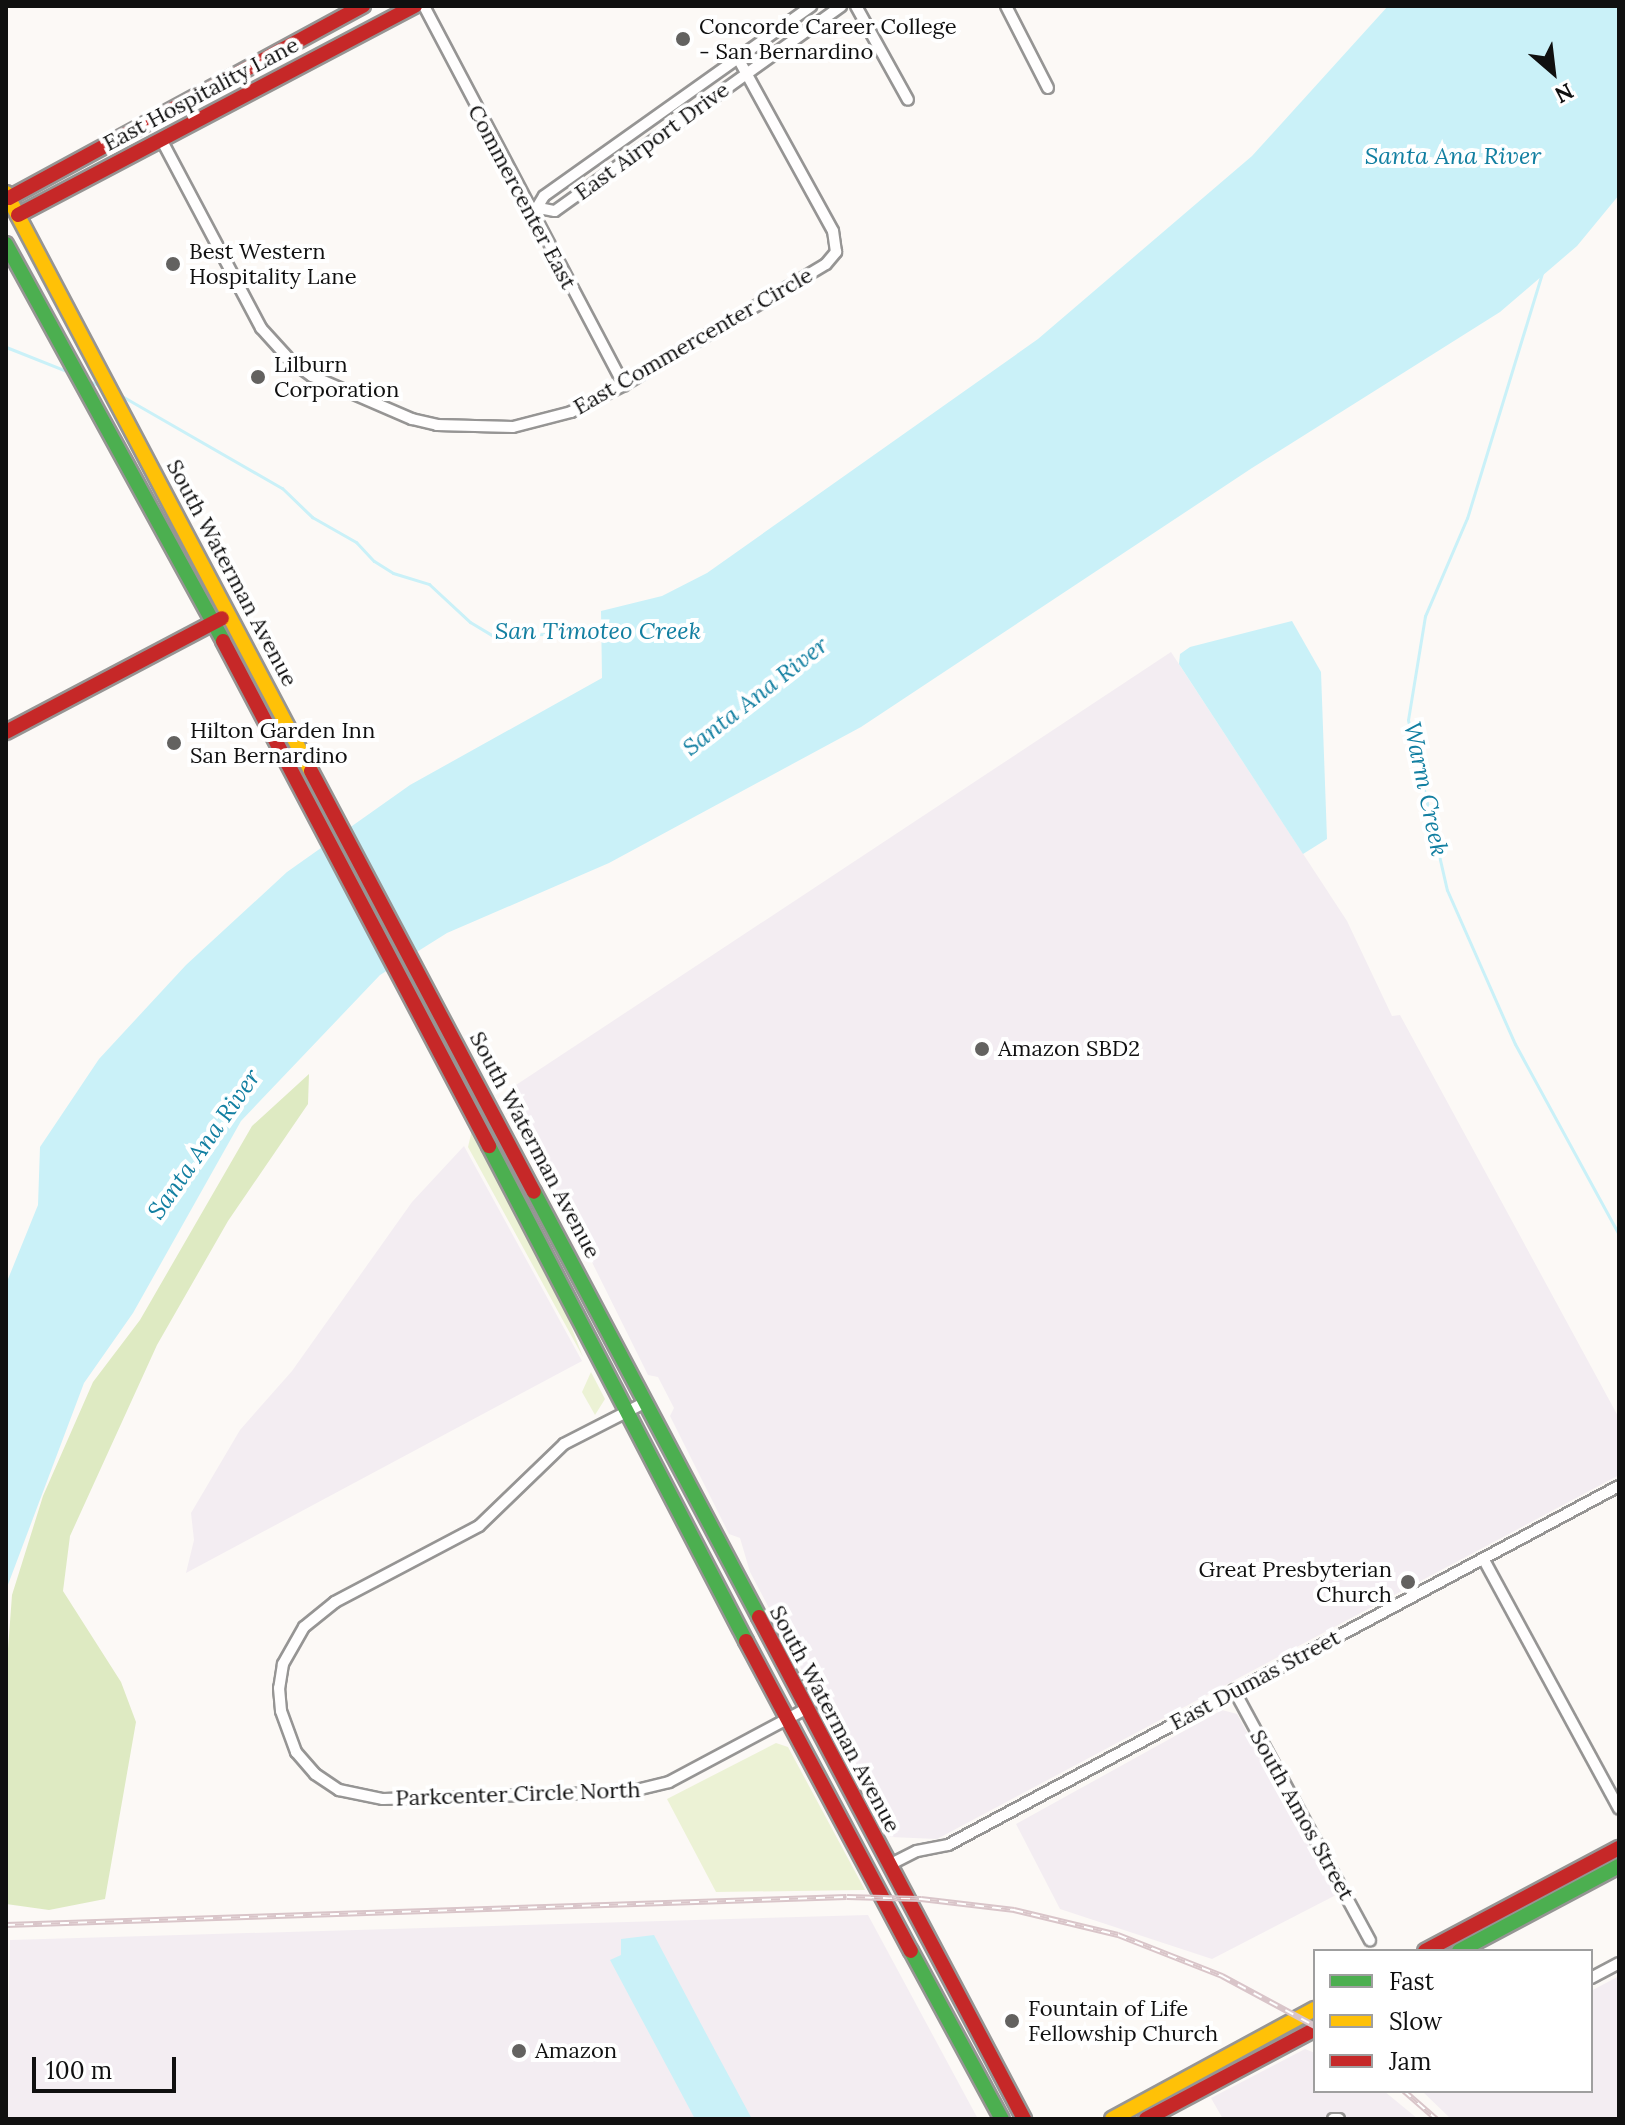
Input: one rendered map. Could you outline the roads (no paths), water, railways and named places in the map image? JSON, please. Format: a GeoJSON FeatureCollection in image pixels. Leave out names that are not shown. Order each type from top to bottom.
{"type":"FeatureCollection","features":[{"type":"Feature","properties":{"kind":"main road","name":"East Hospitality Lane"},"geometry":{"type":"LineString","coordinates":[[7,197],[363,6]]}},
{"type":"Feature","properties":{"kind":"main road","name":"East Hospitality Lane"},"geometry":{"type":"LineString","coordinates":[[12,216],[415,6]]}},
{"type":"Feature","properties":{"kind":"main road","name":"South Waterman Avenue"},"geometry":{"type":"LineString","coordinates":[[7,197],[12,216],[100,371],[228,615],[330,822],[644,1403],[804,1710],[1024,2119]]}},
{"type":"Feature","properties":{"kind":"main road","name":"South Waterman Avenue"},"geometry":{"type":"LineString","coordinates":[[6,244],[210,624],[330,822]]}},
{"type":"Feature","properties":{"kind":"main road"},"geometry":{"type":"LineString","coordinates":[[6,732],[228,615]]}},
{"type":"Feature","properties":{"kind":"main road","name":"South Waterman Avenue"},"geometry":{"type":"LineString","coordinates":[[466,1078],[629,1410],[786,1718],[1002,2119]]}},
{"type":"Feature","properties":{"kind":"main road"},"geometry":{"type":"LineString","coordinates":[[1429,1949],[1619,1848]]}},
{"type":"Feature","properties":{"kind":"main road"},"geometry":{"type":"LineString","coordinates":[[1463,1949],[1619,1866]]}},
{"type":"Feature","properties":{"kind":"main road"},"geometry":{"type":"LineString","coordinates":[[1112,2119],[1313,2010]]}},
{"type":"Feature","properties":{"kind":"main road"},"geometry":{"type":"LineString","coordinates":[[1146,2119],[1313,2030]]}},
{"type":"Feature","properties":{"kind":"street","name":"Commercenter East"},"geometry":{"type":"LineString","coordinates":[[424,6],[535,211],[624,385]]}},
{"type":"Feature","properties":{"kind":"street","name":"East Airport Drive"},"geometry":{"type":"LineString","coordinates":[[535,211],[544,196],[811,6]]}},
{"type":"Feature","properties":{"kind":"street","name":"East Airport Drive"},"geometry":{"type":"LineString","coordinates":[[535,211],[555,211],[841,6]]}},
{"type":"Feature","properties":{"kind":"street"},"geometry":{"type":"LineString","coordinates":[[856,6],[908,100]]}},
{"type":"Feature","properties":{"kind":"street"},"geometry":{"type":"LineString","coordinates":[[1006,6],[1048,88]]}},
{"type":"Feature","properties":{"kind":"street"},"geometry":{"type":"LineString","coordinates":[[738,58],[747,73]]}},
{"type":"Feature","properties":{"kind":"street","name":"East Commercenter Circle"},"geometry":{"type":"LineString","coordinates":[[161,139],[261,328],[291,361],[312,376],[412,419],[437,425],[513,427],[571,412],[624,385],[826,264],[836,252],[833,231],[747,73]]}},
{"type":"Feature","properties":{"kind":"street"},"geometry":{"type":"LineString","coordinates":[[629,1410],[644,1403]]}},
{"type":"Feature","properties":{"kind":"street","name":"Parkcenter Circle North"},"geometry":{"type":"LineString","coordinates":[[629,1410],[556,1450],[479,1526],[335,1602],[304,1627],[283,1664],[281,1711],[296,1752],[315,1774],[339,1790],[383,1799],[628,1792],[669,1782],[804,1710]]}},
{"type":"Feature","properties":{"kind":"street","name":"East Dumas Street"},"geometry":{"type":"LineString","coordinates":[[889,1865],[917,1851],[948,1845],[1619,1486]]}},
{"type":"Feature","properties":{"kind":"street"},"geometry":{"type":"LineString","coordinates":[[1484,1560],[1619,1809]]}},
{"type":"Feature","properties":{"kind":"street","name":"South Amos Street"},"geometry":{"type":"LineString","coordinates":[[1234,1690],[1370,1940]]}},
{"type":"Feature","properties":{"kind":"street"},"geometry":{"type":"LineString","coordinates":[[1593,1977],[1619,1963]]}},
{"type":"Feature","properties":{"kind":"water","name":"Santa Ana River"},"geometry":{"type":"Polygon","coordinates":[[[1388,6],[1619,6],[1619,195],[1577,246],[1500,312],[1252,468],[861,727],[609,863],[447,933],[380,975],[241,1121],[133,1313],[84,1383],[6,1590],[6,1284],[38,1205],[40,1147],[99,1059],[186,965],[287,872],[410,785],[602,678],[601,611],[662,596],[707,573],[1038,339],[1252,156],[1388,6]]]}},
{"type":"Feature","properties":{"kind":"water"},"geometry":{"type":"Polygon","coordinates":[[[1292,621],[1321,672],[1327,839],[1303,854],[1179,664],[1180,654],[1190,647],[1292,621]]]}},
{"type":"Feature","properties":{"kind":"water"},"geometry":{"type":"Polygon","coordinates":[[[654,1935],[752,2119],[695,2119],[610,1960],[621,1955],[621,1939],[654,1935]]]}},
{"type":"Feature","properties":{"kind":"waterway","name":"Warm Creek"},"geometry":{"type":"LineString","coordinates":[[1542,273],[1467,518],[1425,616],[1408,720],[1447,890],[1515,1044],[1619,1235]]}},
{"type":"Feature","properties":{"kind":"waterway","name":"San Timoteo Creek"},"geometry":{"type":"LineString","coordinates":[[6,347],[69,372]]}},
{"type":"Feature","properties":{"kind":"waterway","name":"San Timoteo Creek"},"geometry":{"type":"LineString","coordinates":[[87,380],[102,387]]}},
{"type":"Feature","properties":{"kind":"waterway","name":"San Timoteo Creek"},"geometry":{"type":"LineString","coordinates":[[120,395],[282,488],[312,517],[356,542],[374,561],[393,573],[429,584],[470,622],[492,635],[604,633]]}},
{"type":"Feature","properties":{"kind":"railway"},"geometry":{"type":"LineString","coordinates":[[6,1925],[847,1897],[921,1899],[1014,1910],[1118,1935],[1222,1976],[1313,2025]]}},
{"type":"Feature","properties":{"kind":"railway"},"geometry":{"type":"LineString","coordinates":[[1406,2093],[1436,2119]]}},
{"type":"Feature","properties":{"kind":"place","name":"Concorde Career College - San Bernardino"},"geometry":{"type":"Point","coordinates":[683,39]}},
{"type":"Feature","properties":{"kind":"place","name":"Best Western Hospitality Lane"},"geometry":{"type":"Point","coordinates":[173,264]}},
{"type":"Feature","properties":{"kind":"place","name":"Lilburn Corporation"},"geometry":{"type":"Point","coordinates":[258,377]}},
{"type":"Feature","properties":{"kind":"place","name":"Hilton Garden Inn San Bernardino"},"geometry":{"type":"Point","coordinates":[174,743]}},
{"type":"Feature","properties":{"kind":"place","name":"Amazon SBD2"},"geometry":{"type":"Point","coordinates":[982,1049]}},
{"type":"Feature","properties":{"kind":"place","name":"Great Presbyterian Church"},"geometry":{"type":"Point","coordinates":[1408,1582]}},
{"type":"Feature","properties":{"kind":"place","name":"Fountain of Life Fellowship Church"},"geometry":{"type":"Point","coordinates":[1012,2021]}},
{"type":"Feature","properties":{"kind":"place","name":"Amazon"},"geometry":{"type":"Point","coordinates":[519,2051]}}]}
